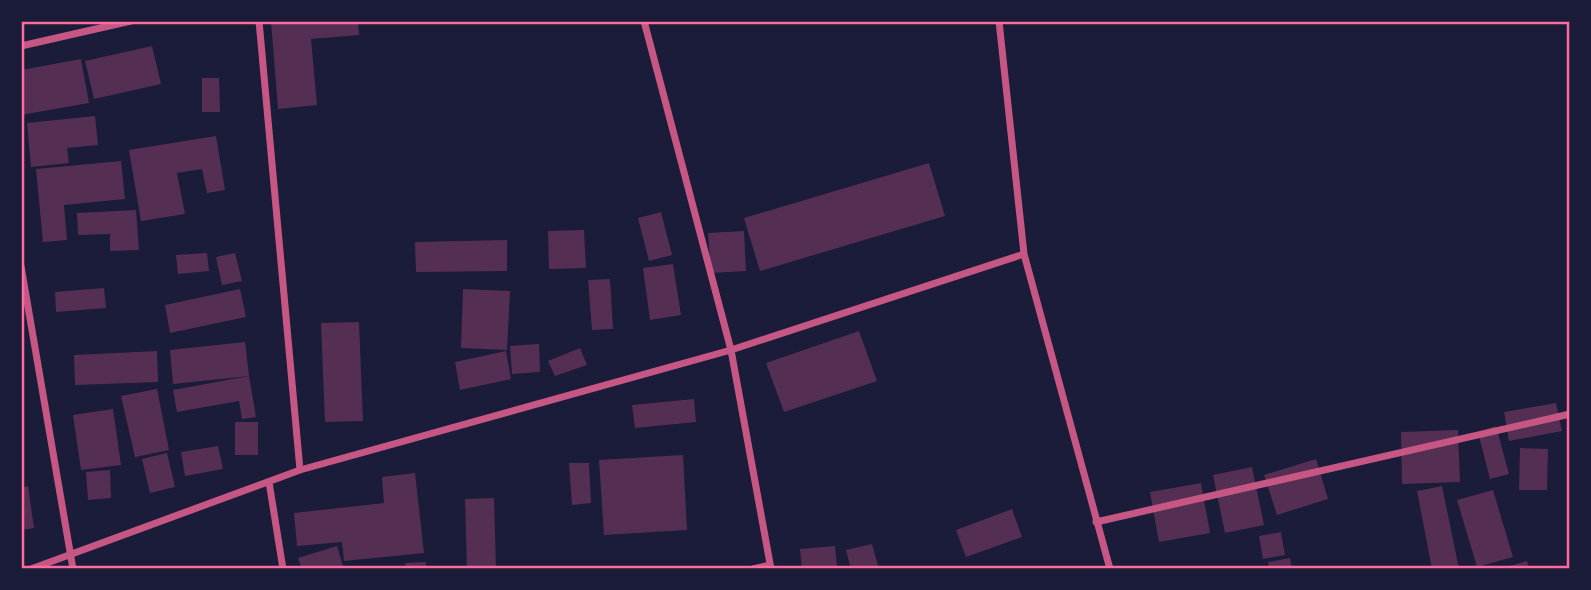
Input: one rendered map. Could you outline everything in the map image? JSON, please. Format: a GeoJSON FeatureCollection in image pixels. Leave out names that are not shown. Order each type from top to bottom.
{"type":"FeatureCollection","features":[{"type":"Feature","properties":{"kind":"street"},"geometry":{"type":"LineString","coordinates":[[21,46],[131,21]]}},
{"type":"Feature","properties":{"kind":"street"},"geometry":{"type":"LineString","coordinates":[[259,21],[300,470]]}},
{"type":"Feature","properties":{"kind":"street"},"geometry":{"type":"LineString","coordinates":[[644,21],[731,350],[771,567],[753,569]]}},
{"type":"Feature","properties":{"kind":"street"},"geometry":{"type":"LineString","coordinates":[[999,21],[1024,254],[1110,569]]}},
{"type":"Feature","properties":{"kind":"street"},"geometry":{"type":"LineString","coordinates":[[31,569],[300,470],[731,350],[1024,254]]}},
{"type":"Feature","properties":{"kind":"street"},"geometry":{"type":"LineString","coordinates":[[21,267],[73,569]]}},
{"type":"Feature","properties":{"kind":"street"},"geometry":{"type":"LineString","coordinates":[[1096,522],[1570,414]]}},
{"type":"Feature","properties":{"kind":"street"},"geometry":{"type":"LineString","coordinates":[[269,482],[283,569]]}},
{"type":"Feature","properties":{"kind":"building"},"geometry":{"type":"Polygon","coordinates":[[[271,21],[358,21],[359,35],[311,39],[317,105],[278,109],[271,21]]]}},
{"type":"Feature","properties":{"kind":"building"},"geometry":{"type":"Polygon","coordinates":[[[152,46],[161,84],[94,99],[85,61],[152,46]]]}},
{"type":"Feature","properties":{"kind":"building"},"geometry":{"type":"Polygon","coordinates":[[[81,59],[89,103],[21,115],[21,70],[81,59]]]}},
{"type":"Feature","properties":{"kind":"building"},"geometry":{"type":"Polygon","coordinates":[[[202,78],[219,78],[220,112],[202,112],[202,78]]]}},
{"type":"Feature","properties":{"kind":"building"},"geometry":{"type":"Polygon","coordinates":[[[95,116],[98,145],[67,148],[69,163],[31,167],[27,123],[95,116]]]}},
{"type":"Feature","properties":{"kind":"building"},"geometry":{"type":"Polygon","coordinates":[[[216,136],[225,190],[207,193],[202,169],[177,173],[185,214],[141,221],[129,150],[216,136]]]}},
{"type":"Feature","properties":{"kind":"building"},"geometry":{"type":"Polygon","coordinates":[[[121,161],[125,199],[64,205],[67,240],[43,242],[36,169],[121,161]]]}},
{"type":"Feature","properties":{"kind":"building"},"geometry":{"type":"Polygon","coordinates":[[[929,163],[945,216],[760,271],[744,218],[929,163]]]}},
{"type":"Feature","properties":{"kind":"building"},"geometry":{"type":"Polygon","coordinates":[[[136,210],[139,250],[110,251],[110,234],[78,235],[77,213],[136,210]]]}},
{"type":"Feature","properties":{"kind":"building"},"geometry":{"type":"Polygon","coordinates":[[[661,212],[672,255],[649,261],[638,218],[661,212]]]}},
{"type":"Feature","properties":{"kind":"building"},"geometry":{"type":"Polygon","coordinates":[[[584,230],[586,268],[549,269],[548,231],[584,230]]]}},
{"type":"Feature","properties":{"kind":"building"},"geometry":{"type":"Polygon","coordinates":[[[744,231],[746,271],[711,273],[708,233],[744,231]]]}},
{"type":"Feature","properties":{"kind":"building"},"geometry":{"type":"Polygon","coordinates":[[[507,240],[507,271],[416,272],[415,242],[507,240]]]}},
{"type":"Feature","properties":{"kind":"building"},"geometry":{"type":"Polygon","coordinates":[[[207,253],[209,271],[178,274],[176,255],[207,253]]]}},
{"type":"Feature","properties":{"kind":"building"},"geometry":{"type":"Polygon","coordinates":[[[235,253],[242,281],[222,285],[216,257],[235,253]]]}},
{"type":"Feature","properties":{"kind":"building"},"geometry":{"type":"Polygon","coordinates":[[[673,264],[681,315],[650,320],[643,268],[673,264]]]}},
{"type":"Feature","properties":{"kind":"building"},"geometry":{"type":"Polygon","coordinates":[[[610,279],[613,329],[592,330],[588,280],[610,279]]]}},
{"type":"Feature","properties":{"kind":"building"},"geometry":{"type":"Polygon","coordinates":[[[104,288],[106,308],[56,312],[55,292],[104,288]]]}},
{"type":"Feature","properties":{"kind":"building"},"geometry":{"type":"Polygon","coordinates":[[[240,289],[246,317],[170,333],[165,305],[240,289]]]}},
{"type":"Feature","properties":{"kind":"building"},"geometry":{"type":"Polygon","coordinates":[[[463,289],[510,291],[507,350],[461,348],[463,289]]]}},
{"type":"Feature","properties":{"kind":"building"},"geometry":{"type":"Polygon","coordinates":[[[359,322],[363,421],[325,422],[321,323],[359,322]]]}},
{"type":"Feature","properties":{"kind":"building"},"geometry":{"type":"Polygon","coordinates":[[[859,331],[877,381],[784,412],[766,363],[859,331]]]}},
{"type":"Feature","properties":{"kind":"building"},"geometry":{"type":"Polygon","coordinates":[[[245,342],[249,376],[173,384],[170,350],[245,342]]]}},
{"type":"Feature","properties":{"kind":"building"},"geometry":{"type":"Polygon","coordinates":[[[539,344],[540,372],[512,374],[510,346],[539,344]]]}},
{"type":"Feature","properties":{"kind":"building"},"geometry":{"type":"Polygon","coordinates":[[[580,348],[587,365],[555,376],[548,361],[580,348]]]}},
{"type":"Feature","properties":{"kind":"building"},"geometry":{"type":"Polygon","coordinates":[[[157,351],[158,382],[75,385],[74,355],[157,351]]]}},
{"type":"Feature","properties":{"kind":"building"},"geometry":{"type":"Polygon","coordinates":[[[506,351],[511,379],[460,390],[455,362],[506,351]]]}},
{"type":"Feature","properties":{"kind":"building"},"geometry":{"type":"Polygon","coordinates":[[[249,376],[256,417],[242,419],[239,401],[177,412],[173,390],[249,376]]]}},
{"type":"Feature","properties":{"kind":"building"},"geometry":{"type":"Polygon","coordinates":[[[157,389],[169,450],[135,457],[121,396],[157,389]]]}},
{"type":"Feature","properties":{"kind":"building"},"geometry":{"type":"Polygon","coordinates":[[[694,399],[696,422],[635,428],[632,405],[694,399]]]}},
{"type":"Feature","properties":{"kind":"building"},"geometry":{"type":"Polygon","coordinates":[[[1556,403],[1562,431],[1509,441],[1504,412],[1556,403]]]}},
{"type":"Feature","properties":{"kind":"building"},"geometry":{"type":"Polygon","coordinates":[[[113,409],[121,465],[81,470],[73,415],[113,409]]]}},
{"type":"Feature","properties":{"kind":"building"},"geometry":{"type":"Polygon","coordinates":[[[235,422],[258,422],[258,455],[235,455],[235,422]]]}},
{"type":"Feature","properties":{"kind":"building"},"geometry":{"type":"Polygon","coordinates":[[[1496,426],[1509,474],[1490,479],[1478,432],[1496,426]]]}},
{"type":"Feature","properties":{"kind":"building"},"geometry":{"type":"Polygon","coordinates":[[[1458,430],[1460,482],[1402,484],[1401,432],[1458,430]]]}},
{"type":"Feature","properties":{"kind":"building"},"geometry":{"type":"Polygon","coordinates":[[[218,446],[223,469],[185,476],[181,452],[218,446]]]}},
{"type":"Feature","properties":{"kind":"building"},"geometry":{"type":"Polygon","coordinates":[[[1520,448],[1548,449],[1547,490],[1519,490],[1520,448]]]}},
{"type":"Feature","properties":{"kind":"building"},"geometry":{"type":"Polygon","coordinates":[[[167,453],[175,487],[150,493],[142,459],[167,453]]]}},
{"type":"Feature","properties":{"kind":"building"},"geometry":{"type":"Polygon","coordinates":[[[683,455],[687,530],[604,535],[599,460],[683,455]]]}},
{"type":"Feature","properties":{"kind":"building"},"geometry":{"type":"Polygon","coordinates":[[[1316,459],[1328,499],[1277,515],[1264,475],[1316,459]]]}},
{"type":"Feature","properties":{"kind":"building"},"geometry":{"type":"Polygon","coordinates":[[[569,463],[589,463],[591,503],[572,505],[569,463]]]}},
{"type":"Feature","properties":{"kind":"building"},"geometry":{"type":"Polygon","coordinates":[[[1252,467],[1264,525],[1225,533],[1213,475],[1252,467]]]}},
{"type":"Feature","properties":{"kind":"building"},"geometry":{"type":"Polygon","coordinates":[[[110,470],[111,498],[88,500],[86,472],[110,470]]]}},
{"type":"Feature","properties":{"kind":"building"},"geometry":{"type":"Polygon","coordinates":[[[415,473],[424,553],[344,561],[342,542],[297,546],[294,513],[384,503],[382,477],[415,473]]]}},
{"type":"Feature","properties":{"kind":"building"},"geometry":{"type":"Polygon","coordinates":[[[1201,483],[1210,533],[1159,542],[1150,492],[1201,483]]]}},
{"type":"Feature","properties":{"kind":"building"},"geometry":{"type":"Polygon","coordinates":[[[28,486],[34,528],[21,530],[21,488],[28,486]]]}},
{"type":"Feature","properties":{"kind":"building"},"geometry":{"type":"Polygon","coordinates":[[[1442,486],[1459,569],[1432,569],[1417,491],[1442,486]]]}},
{"type":"Feature","properties":{"kind":"building"},"geometry":{"type":"Polygon","coordinates":[[[1493,490],[1513,557],[1477,567],[1457,500],[1493,490]]]}},
{"type":"Feature","properties":{"kind":"building"},"geometry":{"type":"Polygon","coordinates":[[[494,498],[496,569],[467,569],[465,499],[494,498]]]}},
{"type":"Feature","properties":{"kind":"building"},"geometry":{"type":"Polygon","coordinates":[[[1012,509],[1022,537],[966,557],[956,530],[1012,509]]]}},
{"type":"Feature","properties":{"kind":"building"},"geometry":{"type":"Polygon","coordinates":[[[1281,532],[1285,555],[1263,559],[1259,536],[1281,532]]]}},
{"type":"Feature","properties":{"kind":"building"},"geometry":{"type":"Polygon","coordinates":[[[872,544],[879,569],[851,569],[846,550],[872,544]]]}},
{"type":"Feature","properties":{"kind":"building"},"geometry":{"type":"Polygon","coordinates":[[[337,546],[344,569],[302,569],[298,558],[337,546]]]}},
{"type":"Feature","properties":{"kind":"building"},"geometry":{"type":"Polygon","coordinates":[[[835,546],[837,566],[802,569],[800,549],[835,546]]]}},
{"type":"Feature","properties":{"kind":"building"},"geometry":{"type":"Polygon","coordinates":[[[1290,558],[1292,569],[1269,569],[1268,562],[1290,558]]]}},
{"type":"Feature","properties":{"kind":"building"},"geometry":{"type":"Polygon","coordinates":[[[1527,561],[1529,569],[1503,569],[1503,568],[1527,561]]]}},
{"type":"Feature","properties":{"kind":"building"},"geometry":{"type":"Polygon","coordinates":[[[426,562],[426,569],[406,569],[405,563],[426,562]]]}}]}
